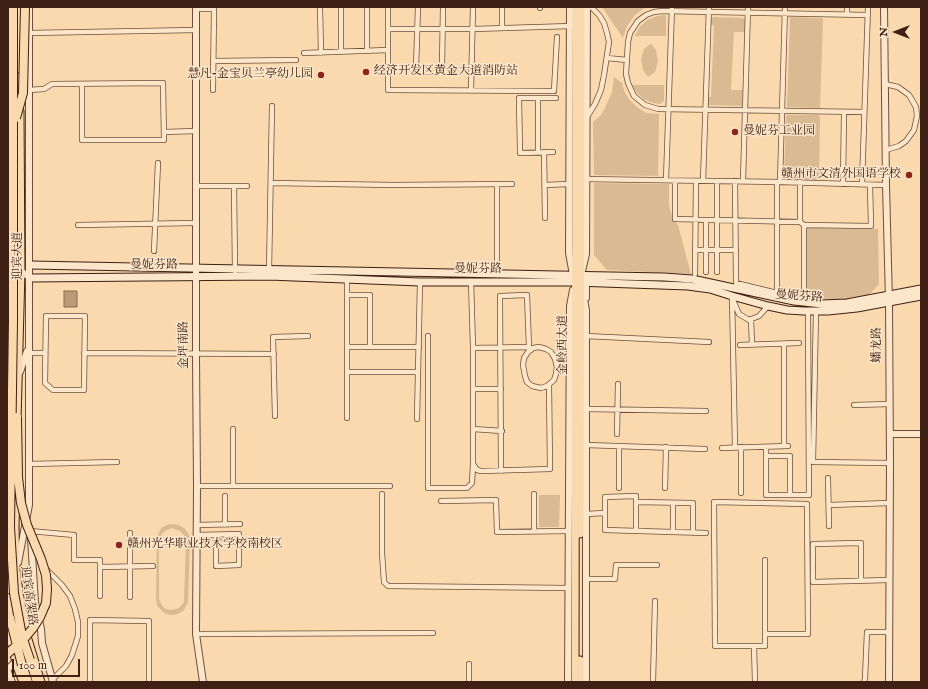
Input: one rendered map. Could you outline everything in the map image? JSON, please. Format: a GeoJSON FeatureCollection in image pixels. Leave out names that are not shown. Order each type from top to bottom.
{"type":"FeatureCollection","features":[{"type":"Feature","properties":{"kind":"highway","name":"迎宾高架路"},"geometry":{"type":"LineString","coordinates":[[13,7],[13,321],[10,527],[14,593],[22,636],[37,682]]}},
{"type":"Feature","properties":{"kind":"highway"},"geometry":{"type":"LineString","coordinates":[[25,7],[26,33]]}},
{"type":"Feature","properties":{"kind":"highway"},"geometry":{"type":"LineString","coordinates":[[13,126],[23,93],[27,16],[30,7]]}},
{"type":"Feature","properties":{"kind":"highway"},"geometry":{"type":"LineString","coordinates":[[7,654],[23,640],[40,617],[46,603],[47,589],[46,575],[27,525],[21,503],[18,477],[13,321]]}},
{"type":"Feature","properties":{"kind":"highway","name":"迎宾高架路"},"geometry":{"type":"LineString","coordinates":[[7,598],[16,640],[28,682]]}},
{"type":"Feature","properties":{"kind":"main road","name":"迎宾大道"},"geometry":{"type":"LineString","coordinates":[[20,7],[19,152],[21,271],[15,528],[16,569],[24,624],[41,682]]}},
{"type":"Feature","properties":{"kind":"main road","name":"金岭西大道"},"geometry":{"type":"LineString","coordinates":[[576,7],[573,26],[584,682]]}},
{"type":"Feature","properties":{"kind":"main road","name":"金岭西大道"},"geometry":{"type":"LineString","coordinates":[[575,682],[578,278],[583,179],[581,7]]}},
{"type":"Feature","properties":{"kind":"main road","name":"曼妮芬路"},"geometry":{"type":"LineString","coordinates":[[30,265],[196,268],[235,273]]}},
{"type":"Feature","properties":{"kind":"main road","name":"曼妮芬路"},"geometry":{"type":"LineString","coordinates":[[30,278],[196,276],[235,273],[578,278],[664,277],[692,279],[794,301],[822,304],[921,296]]}},
{"type":"Feature","properties":{"kind":"main road","name":"曼妮芬路"},"geometry":{"type":"LineString","coordinates":[[269,273],[347,279],[420,282],[471,281],[497,277]]}},
{"type":"Feature","properties":{"kind":"main road","name":"曼妮芬路"},"geometry":{"type":"LineString","coordinates":[[578,278],[710,289],[768,306],[787,310],[812,311],[857,308],[921,289]]}},
{"type":"Feature","properties":{"kind":"main road"},"geometry":{"type":"LineString","coordinates":[[7,629],[23,682]]}},
{"type":"Feature","properties":{"kind":"street"},"geometry":{"type":"LineString","coordinates":[[320,7],[320,52]]}},
{"type":"Feature","properties":{"kind":"street"},"geometry":{"type":"LineString","coordinates":[[342,7],[342,52]]}},
{"type":"Feature","properties":{"kind":"street"},"geometry":{"type":"LineString","coordinates":[[366,7],[367,51]]}},
{"type":"Feature","properties":{"kind":"street"},"geometry":{"type":"LineString","coordinates":[[388,7],[388,90],[554,91],[557,37]]}},
{"type":"Feature","properties":{"kind":"street"},"geometry":{"type":"LineString","coordinates":[[416,68],[418,7]]}},
{"type":"Feature","properties":{"kind":"street"},"geometry":{"type":"LineString","coordinates":[[442,67],[443,7]]}},
{"type":"Feature","properties":{"kind":"street"},"geometry":{"type":"LineString","coordinates":[[471,90],[473,7]]}},
{"type":"Feature","properties":{"kind":"street"},"geometry":{"type":"LineString","coordinates":[[502,7],[502,28]]}},
{"type":"Feature","properties":{"kind":"street"},"geometry":{"type":"LineString","coordinates":[[570,7],[573,26],[569,184],[569,252],[578,278],[586,310],[586,579],[584,682]]}},
{"type":"Feature","properties":{"kind":"street"},"geometry":{"type":"LineString","coordinates":[[568,682],[570,306],[586,254],[583,179],[587,117],[587,7]]}},
{"type":"Feature","properties":{"kind":"street"},"geometry":{"type":"LineString","coordinates":[[587,117],[601,90],[607,58],[608,42],[606,28],[599,15],[591,7]]}},
{"type":"Feature","properties":{"kind":"street"},"geometry":{"type":"LineString","coordinates":[[777,293],[777,222],[785,7]]}},
{"type":"Feature","properties":{"kind":"street"},"geometry":{"type":"LineString","coordinates":[[847,7],[847,15]]}},
{"type":"Feature","properties":{"kind":"street"},"geometry":{"type":"LineString","coordinates":[[862,184],[868,7]]}},
{"type":"Feature","properties":{"kind":"street","name":"蟠龙路"},"geometry":{"type":"LineString","coordinates":[[884,7],[890,404],[889,682]]}},
{"type":"Feature","properties":{"kind":"street"},"geometry":{"type":"LineString","coordinates":[[196,8],[214,8],[213,90]]}},
{"type":"Feature","properties":{"kind":"street","name":"金坪南路"},"geometry":{"type":"LineString","coordinates":[[196,8],[196,634],[203,682]]}},
{"type":"Feature","properties":{"kind":"street"},"geometry":{"type":"LineString","coordinates":[[666,180],[672,9]]}},
{"type":"Feature","properties":{"kind":"street"},"geometry":{"type":"LineString","coordinates":[[864,112],[706,110],[649,107],[634,96],[626,74],[629,38],[635,24],[642,18],[658,11],[672,9],[709,9],[867,15]]}},
{"type":"Feature","properties":{"kind":"street"},"geometry":{"type":"LineString","coordinates":[[703,181],[709,9]]}},
{"type":"Feature","properties":{"kind":"street"},"geometry":{"type":"LineString","coordinates":[[743,181],[748,10]]}},
{"type":"Feature","properties":{"kind":"street"},"geometry":{"type":"LineString","coordinates":[[388,29],[473,29],[573,26]]}},
{"type":"Feature","properties":{"kind":"street"},"geometry":{"type":"LineString","coordinates":[[26,33],[196,30]]}},
{"type":"Feature","properties":{"kind":"street","name":"迎宾大道"},"geometry":{"type":"LineString","coordinates":[[26,33],[29,90],[30,182],[30,531],[34,591],[42,643],[52,681]]}},
{"type":"Feature","properties":{"kind":"street"},"geometry":{"type":"LineString","coordinates":[[304,53],[388,50]]}},
{"type":"Feature","properties":{"kind":"street"},"geometry":{"type":"LineString","coordinates":[[607,58],[627,60]]}},
{"type":"Feature","properties":{"kind":"street"},"geometry":{"type":"LineString","coordinates":[[214,61],[296,60]]}},
{"type":"Feature","properties":{"kind":"street"},"geometry":{"type":"LineString","coordinates":[[29,90],[44,89],[52,84],[163,83],[164,140],[82,140],[82,84]]}},
{"type":"Feature","properties":{"kind":"street"},"geometry":{"type":"LineString","coordinates":[[885,84],[898,87],[906,92],[914,103],[919,114],[916,126],[910,138],[899,146],[886,150]]}},
{"type":"Feature","properties":{"kind":"street"},"geometry":{"type":"LineString","coordinates":[[553,152],[520,153],[519,98],[556,98]]}},
{"type":"Feature","properties":{"kind":"street"},"geometry":{"type":"LineString","coordinates":[[538,98],[538,152]]}},
{"type":"Feature","properties":{"kind":"street"},"geometry":{"type":"LineString","coordinates":[[269,273],[272,106]]}},
{"type":"Feature","properties":{"kind":"street"},"geometry":{"type":"LineString","coordinates":[[844,112],[844,184]]}},
{"type":"Feature","properties":{"kind":"street"},"geometry":{"type":"LineString","coordinates":[[164,132],[196,131]]}},
{"type":"Feature","properties":{"kind":"street"},"geometry":{"type":"LineString","coordinates":[[19,152],[30,182]]}},
{"type":"Feature","properties":{"kind":"street"},"geometry":{"type":"LineString","coordinates":[[544,152],[545,218]]}},
{"type":"Feature","properties":{"kind":"street"},"geometry":{"type":"LineString","coordinates":[[154,252],[158,162]]}},
{"type":"Feature","properties":{"kind":"street"},"geometry":{"type":"LineString","coordinates":[[583,179],[800,182],[886,185]]}},
{"type":"Feature","properties":{"kind":"street"},"geometry":{"type":"LineString","coordinates":[[675,180],[675,219],[870,226],[870,185]]}},
{"type":"Feature","properties":{"kind":"street"},"geometry":{"type":"LineString","coordinates":[[695,274],[696,181]]}},
{"type":"Feature","properties":{"kind":"street"},"geometry":{"type":"LineString","coordinates":[[717,181],[717,272]]}},
{"type":"Feature","properties":{"kind":"street"},"geometry":{"type":"LineString","coordinates":[[735,181],[736,283],[804,298],[800,182]]}},
{"type":"Feature","properties":{"kind":"street"},"geometry":{"type":"LineString","coordinates":[[271,183],[393,185],[512,184]]}},
{"type":"Feature","properties":{"kind":"street"},"geometry":{"type":"LineString","coordinates":[[497,184],[497,277]]}},
{"type":"Feature","properties":{"kind":"street"},"geometry":{"type":"LineString","coordinates":[[545,185],[569,184]]}},
{"type":"Feature","properties":{"kind":"street"},"geometry":{"type":"LineString","coordinates":[[196,186],[247,186]]}},
{"type":"Feature","properties":{"kind":"street"},"geometry":{"type":"LineString","coordinates":[[234,186],[235,273]]}},
{"type":"Feature","properties":{"kind":"street"},"geometry":{"type":"LineString","coordinates":[[706,220],[706,272]]}},
{"type":"Feature","properties":{"kind":"street"},"geometry":{"type":"LineString","coordinates":[[78,225],[196,222]]}},
{"type":"Feature","properties":{"kind":"street"},"geometry":{"type":"LineString","coordinates":[[695,250],[736,250]]}},
{"type":"Feature","properties":{"kind":"street"},"geometry":{"type":"LineString","coordinates":[[21,271],[30,265]]}},
{"type":"Feature","properties":{"kind":"street"},"geometry":{"type":"LineString","coordinates":[[7,270],[21,271],[30,278]]}},
{"type":"Feature","properties":{"kind":"street"},"geometry":{"type":"LineString","coordinates":[[347,279],[347,418]]}},
{"type":"Feature","properties":{"kind":"street"},"geometry":{"type":"LineString","coordinates":[[428,336],[428,488],[467,488],[472,484],[473,464],[473,348],[471,281]]}},
{"type":"Feature","properties":{"kind":"street"},"geometry":{"type":"LineString","coordinates":[[417,419],[420,282]]}},
{"type":"Feature","properties":{"kind":"street"},"geometry":{"type":"LineString","coordinates":[[347,295],[370,295],[370,347]]}},
{"type":"Feature","properties":{"kind":"street"},"geometry":{"type":"LineString","coordinates":[[473,348],[501,348],[530,348],[539,347],[549,350],[553,355],[557,367],[555,378],[548,385],[541,388],[530,384],[526,379],[523,361],[530,348],[527,295],[500,296],[501,348],[501,389],[502,431],[501,471]]}},
{"type":"Feature","properties":{"kind":"street"},"geometry":{"type":"LineString","coordinates":[[732,296],[739,314],[746,319],[751,320],[762,314],[768,306]]}},
{"type":"Feature","properties":{"kind":"street"},"geometry":{"type":"LineString","coordinates":[[732,296],[734,447]]}},
{"type":"Feature","properties":{"kind":"street"},"geometry":{"type":"LineString","coordinates":[[812,311],[813,462],[890,463]]}},
{"type":"Feature","properties":{"kind":"street"},"geometry":{"type":"LineString","coordinates":[[766,447],[766,495],[809,495],[812,311]]}},
{"type":"Feature","properties":{"kind":"street"},"geometry":{"type":"LineString","coordinates":[[46,316],[85,316],[84,353],[84,390],[53,390],[45,383],[46,316]]}},
{"type":"Feature","properties":{"kind":"street"},"geometry":{"type":"LineString","coordinates":[[751,320],[752,344]]}},
{"type":"Feature","properties":{"kind":"street"},"geometry":{"type":"LineString","coordinates":[[274,416],[274,337],[308,336]]}},
{"type":"Feature","properties":{"kind":"street"},"geometry":{"type":"LineString","coordinates":[[586,336],[709,342]]}},
{"type":"Feature","properties":{"kind":"street"},"geometry":{"type":"LineString","coordinates":[[18,378],[29,344]]}},
{"type":"Feature","properties":{"kind":"street"},"geometry":{"type":"LineString","coordinates":[[722,448],[786,446],[784,344]]}},
{"type":"Feature","properties":{"kind":"street"},"geometry":{"type":"LineString","coordinates":[[740,345],[799,344]]}},
{"type":"Feature","properties":{"kind":"street"},"geometry":{"type":"LineString","coordinates":[[347,347],[419,347]]}},
{"type":"Feature","properties":{"kind":"street"},"geometry":{"type":"LineString","coordinates":[[29,353],[45,353]]}},
{"type":"Feature","properties":{"kind":"street"},"geometry":{"type":"LineString","coordinates":[[84,353],[196,355],[274,354]]}},
{"type":"Feature","properties":{"kind":"street"},"geometry":{"type":"LineString","coordinates":[[557,367],[570,366]]}},
{"type":"Feature","properties":{"kind":"street"},"geometry":{"type":"LineString","coordinates":[[347,372],[418,372]]}},
{"type":"Feature","properties":{"kind":"street"},"geometry":{"type":"LineString","coordinates":[[617,434],[618,384]]}},
{"type":"Feature","properties":{"kind":"street"},"geometry":{"type":"LineString","coordinates":[[473,464],[477,470],[481,471],[550,469],[548,385]]}},
{"type":"Feature","properties":{"kind":"street"},"geometry":{"type":"LineString","coordinates":[[473,389],[501,389]]}},
{"type":"Feature","properties":{"kind":"street"},"geometry":{"type":"LineString","coordinates":[[854,406],[890,404]]}},
{"type":"Feature","properties":{"kind":"street"},"geometry":{"type":"LineString","coordinates":[[586,409],[706,411]]}},
{"type":"Feature","properties":{"kind":"street"},"geometry":{"type":"LineString","coordinates":[[233,429],[233,486]]}},
{"type":"Feature","properties":{"kind":"street"},"geometry":{"type":"LineString","coordinates":[[473,430],[502,431]]}},
{"type":"Feature","properties":{"kind":"street"},"geometry":{"type":"LineString","coordinates":[[890,434],[921,434]]}},
{"type":"Feature","properties":{"kind":"street"},"geometry":{"type":"LineString","coordinates":[[586,445],[705,449]]}},
{"type":"Feature","properties":{"kind":"street"},"geometry":{"type":"LineString","coordinates":[[619,446],[619,488]]}},
{"type":"Feature","properties":{"kind":"street"},"geometry":{"type":"LineString","coordinates":[[741,447],[741,493]]}},
{"type":"Feature","properties":{"kind":"street"},"geometry":{"type":"LineString","coordinates":[[665,488],[666,448]]}},
{"type":"Feature","properties":{"kind":"street"},"geometry":{"type":"LineString","coordinates":[[766,456],[790,456],[790,495]]}},
{"type":"Feature","properties":{"kind":"street"},"geometry":{"type":"LineString","coordinates":[[29,464],[117,462]]}},
{"type":"Feature","properties":{"kind":"street"},"geometry":{"type":"LineString","coordinates":[[828,478],[829,526]]}},
{"type":"Feature","properties":{"kind":"street"},"geometry":{"type":"LineString","coordinates":[[197,486],[390,486]]}},
{"type":"Feature","properties":{"kind":"street"},"geometry":{"type":"LineString","coordinates":[[382,494],[382,553],[384,582],[388,586],[569,588]]}},
{"type":"Feature","properties":{"kind":"street"},"geometry":{"type":"LineString","coordinates":[[534,494],[534,531]]}},
{"type":"Feature","properties":{"kind":"street"},"geometry":{"type":"LineString","coordinates":[[225,496],[225,525]]}},
{"type":"Feature","properties":{"kind":"street"},"geometry":{"type":"LineString","coordinates":[[636,531],[636,496],[605,498],[605,530],[693,533],[706,533]]}},
{"type":"Feature","properties":{"kind":"street"},"geometry":{"type":"LineString","coordinates":[[441,501],[496,500],[497,532],[569,531]]}},
{"type":"Feature","properties":{"kind":"street"},"geometry":{"type":"LineString","coordinates":[[636,502],[693,503],[693,533]]}},
{"type":"Feature","properties":{"kind":"street"},"geometry":{"type":"LineString","coordinates":[[765,560],[765,634],[765,646],[715,646],[714,502],[807,504],[808,634],[765,634]]}},
{"type":"Feature","properties":{"kind":"street"},"geometry":{"type":"LineString","coordinates":[[673,503],[673,532]]}},
{"type":"Feature","properties":{"kind":"street"},"geometry":{"type":"LineString","coordinates":[[829,505],[890,503]]}},
{"type":"Feature","properties":{"kind":"street","name":"迎宾大道"},"geometry":{"type":"LineString","coordinates":[[16,569],[29,505]]}},
{"type":"Feature","properties":{"kind":"street"},"geometry":{"type":"LineString","coordinates":[[586,514],[605,513]]}},
{"type":"Feature","properties":{"kind":"street"},"geometry":{"type":"LineString","coordinates":[[197,525],[240,524]]}},
{"type":"Feature","properties":{"kind":"street"},"geometry":{"type":"LineString","coordinates":[[30,531],[74,535],[74,560],[100,560],[100,596]]}},
{"type":"Feature","properties":{"kind":"street"},"geometry":{"type":"LineString","coordinates":[[130,533],[130,597]]}},
{"type":"Feature","properties":{"kind":"street"},"geometry":{"type":"LineString","coordinates":[[197,536],[216,535],[239,534],[239,565],[216,566],[216,535]]}},
{"type":"Feature","properties":{"kind":"street"},"geometry":{"type":"LineString","coordinates":[[31,541],[43,565],[66,591],[73,602],[77,616],[78,636],[75,649],[66,666],[52,681]]}},
{"type":"Feature","properties":{"kind":"street"},"geometry":{"type":"LineString","coordinates":[[861,581],[861,543],[813,544],[813,582],[861,581],[889,580]]}},
{"type":"Feature","properties":{"kind":"street"},"geometry":{"type":"LineString","coordinates":[[586,579],[616,579],[616,565],[657,565]]}},
{"type":"Feature","properties":{"kind":"street"},"geometry":{"type":"LineString","coordinates":[[100,567],[153,566]]}},
{"type":"Feature","properties":{"kind":"street"},"geometry":{"type":"LineString","coordinates":[[653,682],[655,602]]}},
{"type":"Feature","properties":{"kind":"street"},"geometry":{"type":"LineString","coordinates":[[90,682],[90,620],[149,621],[149,682]]}},
{"type":"Feature","properties":{"kind":"street"},"geometry":{"type":"LineString","coordinates":[[7,629],[24,624]]}},
{"type":"Feature","properties":{"kind":"street"},"geometry":{"type":"LineString","coordinates":[[864,682],[866,632],[889,632]]}},
{"type":"Feature","properties":{"kind":"street"},"geometry":{"type":"LineString","coordinates":[[196,634],[433,633]]}},
{"type":"Feature","properties":{"kind":"street"},"geometry":{"type":"LineString","coordinates":[[754,646],[755,682]]}},
{"type":"Feature","properties":{"kind":"street"},"geometry":{"type":"LineString","coordinates":[[10,682],[7,670],[31,650]]}},
{"type":"Feature","properties":{"kind":"street"},"geometry":{"type":"LineString","coordinates":[[469,664],[469,682]]}},
{"type":"Feature","properties":{"kind":"shaded area"},"geometry":{"type":"Polygon","coordinates":[[[602,7],[649,7],[643,9],[634,16],[627,26],[623,38],[602,7]]]}},
{"type":"Feature","properties":{"kind":"shaded area"},"geometry":{"type":"Polygon","coordinates":[[[665,15],[666,36],[635,36],[639,28],[647,20],[665,15]]]}},
{"type":"Feature","properties":{"kind":"shaded area"},"geometry":{"type":"Polygon","coordinates":[[[713,17],[743,18],[745,20],[745,32],[734,32],[731,90],[743,90],[742,106],[707,105],[708,97],[711,97],[714,25],[711,25],[711,19],[713,17]]]}},
{"type":"Feature","properties":{"kind":"shaded area"},"geometry":{"type":"Polygon","coordinates":[[[790,17],[823,18],[820,108],[787,107],[790,17]]]}},
{"type":"Feature","properties":{"kind":"shaded area"},"geometry":{"type":"Polygon","coordinates":[[[651,44],[656,50],[658,61],[655,72],[648,77],[643,70],[641,59],[644,49],[651,44]]]}},
{"type":"Feature","properties":{"kind":"shaded area"},"geometry":{"type":"Polygon","coordinates":[[[614,77],[622,83],[624,91],[629,99],[638,108],[646,113],[659,114],[658,176],[594,175],[593,122],[604,110],[612,92],[614,77]]]}},
{"type":"Feature","properties":{"kind":"shaded area"},"geometry":{"type":"Polygon","coordinates":[[[632,85],[664,85],[664,101],[660,104],[645,100],[636,92],[632,85]]]}},
{"type":"Feature","properties":{"kind":"shaded area"},"geometry":{"type":"Polygon","coordinates":[[[786,115],[818,115],[820,117],[819,178],[817,180],[784,178],[786,115]]]}},
{"type":"Feature","properties":{"kind":"shaded area"},"geometry":{"type":"Polygon","coordinates":[[[594,183],[669,184],[669,206],[673,219],[678,225],[691,274],[607,270],[594,255],[594,183]]]}},
{"type":"Feature","properties":{"kind":"shaded area"},"geometry":{"type":"Polygon","coordinates":[[[807,228],[878,229],[879,284],[869,295],[842,300],[807,299],[807,228]]]}},
{"type":"Feature","properties":{"kind":"shaded area"},"geometry":{"type":"Polygon","coordinates":[[[64,291],[77,291],[77,307],[64,307],[64,291]]]}},
{"type":"Feature","properties":{"kind":"shaded area"},"geometry":{"type":"Polygon","coordinates":[[[539,495],[560,495],[559,527],[539,527],[539,495]]]}},
{"type":"Feature","properties":{"kind":"shaded area"},"geometry":{"type":"Polygon","coordinates":[[[170,524],[179,525],[188,533],[190,539],[188,602],[184,610],[178,614],[172,615],[166,614],[161,610],[157,605],[156,599],[157,537],[161,528],[170,524]],[[172,528],[165,531],[159,540],[159,599],[162,606],[171,610],[179,608],[184,602],[186,540],[180,531],[172,528]]]}},
{"type":"Feature","properties":{"kind":"place","name":"经济开发区黄金大道消防站"},"geometry":{"type":"Point","coordinates":[366,72]}},
{"type":"Feature","properties":{"kind":"place","name":"慧凡-金宝贝兰亭幼儿园"},"geometry":{"type":"Point","coordinates":[321,75]}},
{"type":"Feature","properties":{"kind":"place","name":"曼妮芬工业园"},"geometry":{"type":"Point","coordinates":[735,132]}},
{"type":"Feature","properties":{"kind":"place","name":"赣州市文清外国语学校"},"geometry":{"type":"Point","coordinates":[909,175]}},
{"type":"Feature","properties":{"kind":"place","name":"赣州光华职业技术学校南校区"},"geometry":{"type":"Point","coordinates":[119,545]}}]}
